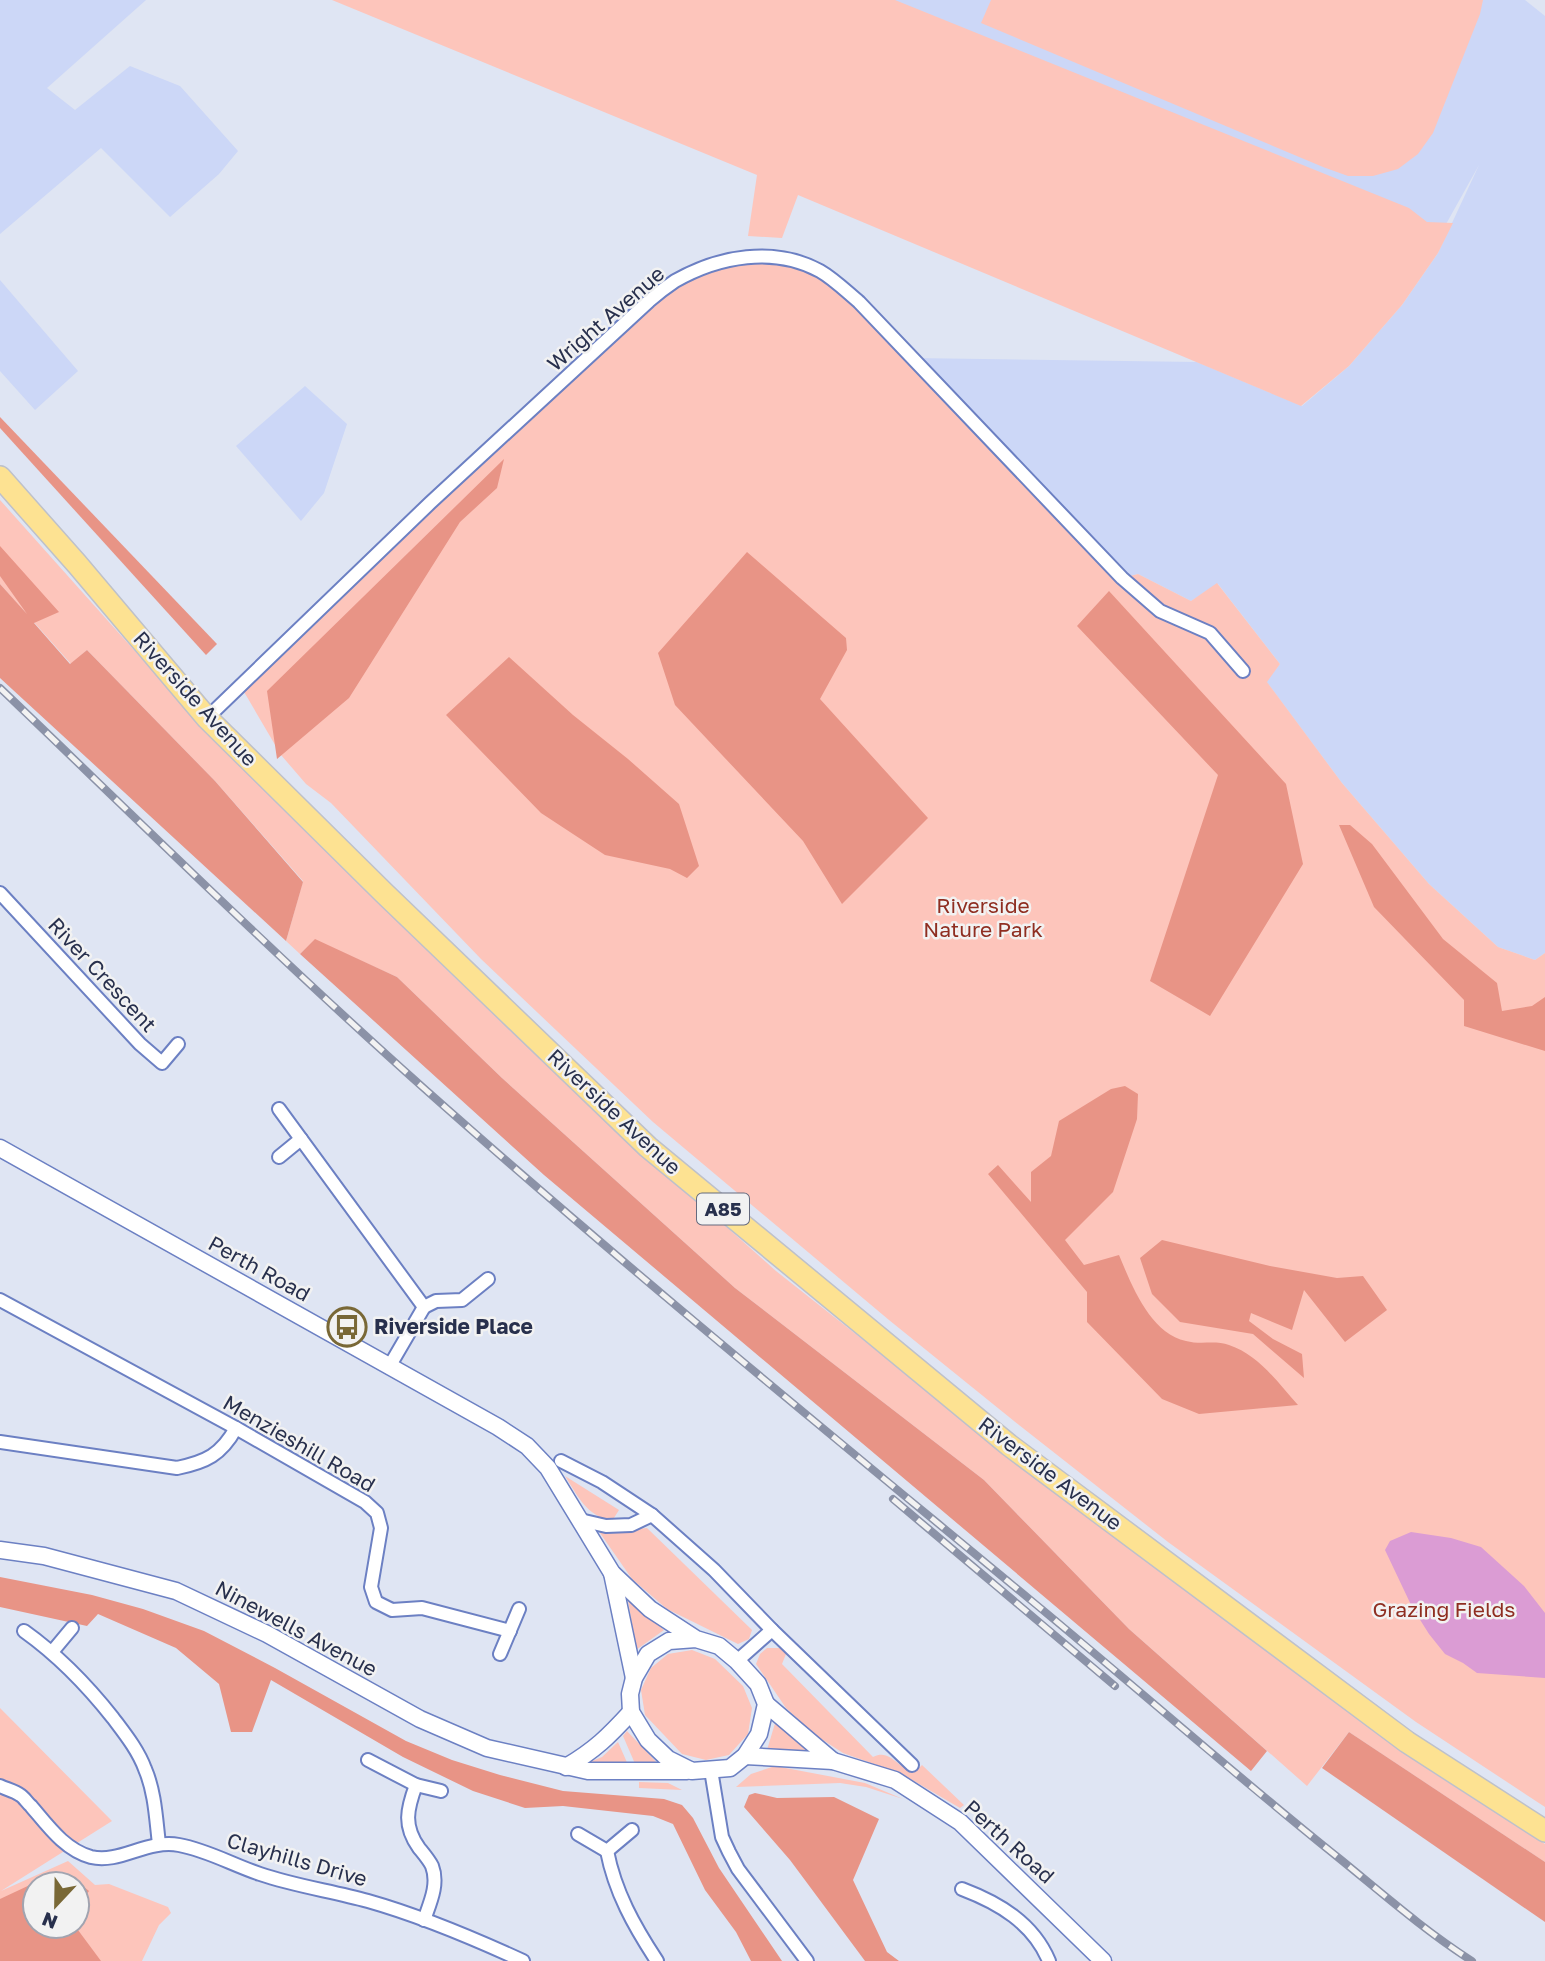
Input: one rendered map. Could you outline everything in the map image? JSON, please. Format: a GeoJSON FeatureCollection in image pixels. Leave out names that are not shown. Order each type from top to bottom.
{"type":"FeatureCollection","features":[{"type":"Feature","properties":{"kind":"main road","name":"Riverside Avenue"},"geometry":{"type":"LineString","coordinates":[[0,477],[86,574],[207,719],[648,1147],[1009,1445],[1407,1742],[1545,1831]]}},
{"type":"Feature","properties":{"kind":"street","name":"Wright Avenue"},"geometry":{"type":"LineString","coordinates":[[207,719],[430,503],[649,301],[673,282],[706,266],[758,255],[787,259],[821,272],[859,302],[1122,578],[1160,611],[1210,633],[1243,671]]}},
{"type":"Feature","properties":{"kind":"street","name":"River Crescent"},"geometry":{"type":"LineString","coordinates":[[0,893],[140,1044],[162,1062],[178,1044]]}},
{"type":"Feature","properties":{"kind":"street"},"geometry":{"type":"LineString","coordinates":[[279,1109],[424,1307]]}},
{"type":"Feature","properties":{"kind":"street"},"geometry":{"type":"LineString","coordinates":[[279,1157],[301,1139]]}},
{"type":"Feature","properties":{"kind":"street","name":"Perth Road"},"geometry":{"type":"LineString","coordinates":[[0,1148],[498,1427],[527,1446],[548,1468],[612,1573],[650,1609],[696,1639],[719,1646],[737,1661],[758,1684],[766,1704],[833,1760]]}},
{"type":"Feature","properties":{"kind":"street"},"geometry":{"type":"LineString","coordinates":[[389,1367],[424,1307],[436,1301],[462,1300],[488,1279]]}},
{"type":"Feature","properties":{"kind":"street","name":"Menzieshill Road"},"geometry":{"type":"LineString","coordinates":[[0,1300],[236,1428],[365,1502],[377,1513],[381,1528],[371,1587],[376,1602],[392,1610],[422,1608],[510,1631]]}},
{"type":"Feature","properties":{"kind":"street"},"geometry":{"type":"LineString","coordinates":[[0,1442],[177,1468],[197,1464],[215,1455],[228,1442],[236,1428]]}},
{"type":"Feature","properties":{"kind":"street"},"geometry":{"type":"LineString","coordinates":[[561,1461],[602,1482],[652,1515],[714,1570],[912,1765]]}},
{"type":"Feature","properties":{"kind":"street"},"geometry":{"type":"LineString","coordinates":[[580,1520],[606,1526],[631,1525],[652,1515]]}},
{"type":"Feature","properties":{"kind":"street","name":"Ninewells Avenue"},"geometry":{"type":"LineString","coordinates":[[0,1550],[44,1556],[176,1591],[267,1634],[420,1719],[487,1748],[588,1771],[692,1771]]}},
{"type":"Feature","properties":{"kind":"street","name":"Perth Road"},"geometry":{"type":"LineString","coordinates":[[612,1573],[634,1678],[630,1694],[631,1712]]}},
{"type":"Feature","properties":{"kind":"street"},"geometry":{"type":"LineString","coordinates":[[500,1654],[519,1609]]}},
{"type":"Feature","properties":{"kind":"street"},"geometry":{"type":"LineString","coordinates":[[52,1652],[72,1628]]}},
{"type":"Feature","properties":{"kind":"street"},"geometry":{"type":"LineString","coordinates":[[737,1661],[772,1630]]}},
{"type":"Feature","properties":{"kind":"street"},"geometry":{"type":"LineString","coordinates":[[24,1632],[52,1652],[80,1679],[128,1738],[145,1769],[153,1798],[159,1844]]}},
{"type":"Feature","properties":{"kind":"street"},"geometry":{"type":"LineString","coordinates":[[634,1678],[648,1654],[669,1641],[696,1639]]}},
{"type":"Feature","properties":{"kind":"street"},"geometry":{"type":"LineString","coordinates":[[745,1756],[759,1734],[766,1704]]}},
{"type":"Feature","properties":{"kind":"street"},"geometry":{"type":"LineString","coordinates":[[566,1767],[590,1752],[631,1712],[648,1740],[668,1759],[692,1771]]}},
{"type":"Feature","properties":{"kind":"street","name":"Perth Road"},"geometry":{"type":"LineString","coordinates":[[692,1771],[730,1768],[745,1756],[833,1760],[895,1780],[960,1822],[1103,1961]]}},
{"type":"Feature","properties":{"kind":"street"},"geometry":{"type":"LineString","coordinates":[[368,1760],[416,1785],[441,1791]]}},
{"type":"Feature","properties":{"kind":"street"},"geometry":{"type":"LineString","coordinates":[[711,1770],[722,1837],[729,1852],[738,1869],[807,1961]]}},
{"type":"Feature","properties":{"kind":"street"},"geometry":{"type":"LineString","coordinates":[[416,1785],[407,1823],[412,1838],[432,1867],[434,1886],[433,1897],[424,1920]]}},
{"type":"Feature","properties":{"kind":"street","name":"Clayhills Drive"},"geometry":{"type":"LineString","coordinates":[[0,1786],[19,1794],[62,1841],[93,1858],[113,1858],[159,1844],[195,1848],[260,1874],[369,1901],[475,1939],[523,1961]]}},
{"type":"Feature","properties":{"kind":"street"},"geometry":{"type":"LineString","coordinates":[[607,1851],[632,1830]]}},
{"type":"Feature","properties":{"kind":"street"},"geometry":{"type":"LineString","coordinates":[[578,1834],[607,1851],[622,1902],[657,1961]]}},
{"type":"Feature","properties":{"kind":"street"},"geometry":{"type":"LineString","coordinates":[[962,1889],[1001,1906],[1027,1927],[1049,1961]]}},
{"type":"Feature","properties":{"kind":"shaded area"},"geometry":{"type":"Polygon","coordinates":[[[0,0],[146,0],[47,88],[75,110],[130,66],[180,86],[238,151],[219,174],[170,217],[101,148],[0,234],[0,0]]]}},
{"type":"Feature","properties":{"kind":"shaded area"},"geometry":{"type":"Polygon","coordinates":[[[352,0],[1525,0],[1545,16],[1545,953],[1535,960],[1498,947],[1429,884],[1342,783],[1266,681],[1280,664],[1218,584],[1191,601],[1138,574],[1122,578],[912,358],[1197,362],[1302,406],[1349,366],[1402,305],[1438,253],[1479,165],[1426,260],[352,0]]]}},
{"type":"Feature","properties":{"kind":"shaded area"},"geometry":{"type":"Polygon","coordinates":[[[0,280],[78,371],[35,410],[0,371],[0,280]]]}},
{"type":"Feature","properties":{"kind":"shaded area"},"geometry":{"type":"Polygon","coordinates":[[[305,386],[347,424],[324,493],[301,521],[236,446],[305,386]]]}},
{"type":"Feature","properties":{"kind":"shaded area"},"geometry":{"type":"Polygon","coordinates":[[[0,417],[217,644],[206,655],[0,428],[0,417]]]}},
{"type":"Feature","properties":{"kind":"shaded area"},"geometry":{"type":"Polygon","coordinates":[[[504,459],[497,488],[460,522],[349,698],[277,759],[267,691],[504,459]]]}},
{"type":"Feature","properties":{"kind":"shaded area"},"geometry":{"type":"Polygon","coordinates":[[[0,546],[59,612],[34,623],[70,664],[87,650],[215,781],[303,882],[286,941],[0,678],[0,584],[27,614],[0,576],[0,546]]]}},
{"type":"Feature","properties":{"kind":"shaded area"},"geometry":{"type":"Polygon","coordinates":[[[747,552],[846,638],[847,650],[820,699],[928,818],[842,904],[803,841],[675,705],[658,653],[747,552]]]}},
{"type":"Feature","properties":{"kind":"shaded area"},"geometry":{"type":"Polygon","coordinates":[[[1109,591],[1286,784],[1303,864],[1210,1016],[1150,981],[1218,775],[1077,626],[1109,591]]]}},
{"type":"Feature","properties":{"kind":"shaded area"},"geometry":{"type":"Polygon","coordinates":[[[509,657],[679,804],[699,866],[687,878],[670,869],[605,855],[541,813],[446,715],[509,657]]]}},
{"type":"Feature","properties":{"kind":"shaded area"},"geometry":{"type":"Polygon","coordinates":[[[1339,825],[1350,825],[1372,844],[1443,939],[1497,983],[1502,1011],[1532,1006],[1545,997],[1545,1051],[1464,1026],[1464,1000],[1374,907],[1339,825]]]}},
{"type":"Feature","properties":{"kind":"shaded area"},"geometry":{"type":"Polygon","coordinates":[[[315,939],[397,977],[502,1078],[735,1288],[984,1480],[1129,1629],[1267,1751],[1251,1771],[544,1175],[300,954],[315,939]]]}},
{"type":"Feature","properties":{"kind":"shaded area"},"geometry":{"type":"Polygon","coordinates":[[[1125,1086],[1138,1094],[1137,1119],[1113,1192],[1065,1240],[1084,1265],[1119,1255],[1144,1307],[1162,1329],[1186,1341],[1224,1344],[1240,1350],[1267,1371],[1298,1405],[1199,1414],[1162,1399],[1087,1322],[1087,1292],[988,1174],[998,1165],[1031,1202],[1031,1172],[1051,1156],[1059,1121],[1111,1089],[1125,1086]]]}},
{"type":"Feature","properties":{"kind":"shaded area"},"geometry":{"type":"Polygon","coordinates":[[[1162,1240],[1270,1266],[1337,1278],[1363,1276],[1387,1310],[1345,1342],[1304,1290],[1292,1330],[1251,1313],[1249,1321],[1273,1339],[1302,1354],[1304,1378],[1253,1334],[1180,1322],[1152,1294],[1140,1258],[1162,1240]]]}},
{"type":"Feature","properties":{"kind":"shaded area"},"geometry":{"type":"Polygon","coordinates":[[[1411,1532],[1451,1538],[1481,1547],[1524,1586],[1545,1613],[1545,1678],[1477,1673],[1445,1654],[1412,1607],[1385,1550],[1390,1541],[1411,1532]]]}},
{"type":"Feature","properties":{"kind":"shaded area"},"geometry":{"type":"Polygon","coordinates":[[[0,1577],[92,1595],[143,1609],[204,1631],[406,1741],[452,1760],[563,1791],[664,1799],[682,1805],[693,1818],[719,1868],[782,1961],[751,1961],[736,1932],[705,1890],[673,1824],[653,1816],[563,1806],[525,1808],[473,1791],[403,1757],[271,1680],[252,1732],[231,1732],[219,1684],[176,1648],[98,1614],[87,1626],[0,1607],[0,1577]]]}},
{"type":"Feature","properties":{"kind":"shaded area"},"geometry":{"type":"Polygon","coordinates":[[[1349,1732],[1545,1862],[1545,1922],[1322,1768],[1349,1732]]]}},
{"type":"Feature","properties":{"kind":"shaded area"},"geometry":{"type":"Polygon","coordinates":[[[755,1793],[777,1798],[834,1797],[879,1819],[853,1880],[887,1952],[899,1961],[865,1961],[790,1860],[744,1807],[749,1795],[755,1793]]]}},
{"type":"Feature","properties":{"kind":"shaded area"},"geometry":{"type":"Polygon","coordinates":[[[21,1889],[21,1940],[85,1940],[101,1961],[0,1961],[0,1899],[21,1889]]]}},
{"type":"Feature","properties":{"kind":"green space"},"geometry":{"type":"Polygon","coordinates":[[[332,0],[895,0],[1409,208],[1427,222],[1453,223],[1438,253],[1402,305],[1349,366],[1301,406],[798,195],[782,238],[748,236],[757,175],[332,0]]]}},
{"type":"Feature","properties":{"kind":"green space"},"geometry":{"type":"Polygon","coordinates":[[[991,0],[1483,0],[1480,14],[1433,133],[1418,154],[1398,169],[1373,176],[1348,176],[981,23],[991,0]]]}},
{"type":"Feature","properties":{"kind":"green space","name":"Riverside Nature Park"},"geometry":{"type":"Polygon","coordinates":[[[758,255],[821,272],[1122,578],[1138,574],[1191,601],[1217,583],[1280,664],[1267,682],[1342,783],[1429,884],[1498,947],[1535,960],[1545,953],[1545,1807],[1416,1722],[1168,1542],[889,1320],[653,1122],[481,959],[331,803],[306,784],[281,755],[240,685],[673,282],[758,255]]]}},
{"type":"Feature","properties":{"kind":"green space"},"geometry":{"type":"Polygon","coordinates":[[[0,500],[192,715],[451,974],[641,1151],[776,1271],[1052,1489],[1432,1772],[1545,1844],[1545,1862],[1349,1732],[1307,1786],[1129,1629],[984,1480],[735,1288],[502,1078],[397,977],[315,940],[300,954],[286,941],[303,881],[215,781],[87,650],[71,664],[0,584],[0,500]]]}},
{"type":"Feature","properties":{"kind":"green space"},"geometry":{"type":"Polygon","coordinates":[[[565,1476],[619,1510],[612,1521],[589,1510],[565,1476]]]}},
{"type":"Feature","properties":{"kind":"green space"},"geometry":{"type":"Polygon","coordinates":[[[647,1528],[752,1630],[749,1639],[738,1644],[667,1609],[632,1579],[600,1533],[647,1528]]]}},
{"type":"Feature","properties":{"kind":"green space"},"geometry":{"type":"Polygon","coordinates":[[[628,1600],[664,1630],[636,1650],[636,1649],[628,1600]]]}},
{"type":"Feature","properties":{"kind":"green space"},"geometry":{"type":"Polygon","coordinates":[[[767,1648],[780,1648],[786,1654],[782,1664],[873,1757],[885,1755],[909,1770],[916,1771],[922,1765],[964,1805],[960,1808],[902,1774],[843,1753],[815,1735],[786,1708],[756,1664],[760,1654],[767,1648]]]}},
{"type":"Feature","properties":{"kind":"green space"},"geometry":{"type":"Polygon","coordinates":[[[692,1650],[715,1659],[743,1686],[752,1708],[748,1734],[729,1755],[706,1760],[682,1754],[645,1715],[641,1690],[651,1668],[668,1654],[692,1650]]]}},
{"type":"Feature","properties":{"kind":"green space"},"geometry":{"type":"Polygon","coordinates":[[[0,1708],[112,1821],[34,1870],[21,1870],[21,1878],[1,1891],[21,1882],[21,1940],[91,1940],[91,1881],[95,1885],[109,1884],[168,1907],[171,1913],[159,1925],[142,1961],[0,1961],[0,1708]]]}},
{"type":"Feature","properties":{"kind":"green space"},"geometry":{"type":"Polygon","coordinates":[[[776,1720],[814,1753],[767,1750],[776,1720]]]}},
{"type":"Feature","properties":{"kind":"green space"},"geometry":{"type":"Polygon","coordinates":[[[627,1731],[661,1767],[636,1766],[623,1736],[627,1731]]]}},
{"type":"Feature","properties":{"kind":"green space"},"geometry":{"type":"Polygon","coordinates":[[[618,1742],[629,1767],[582,1765],[602,1757],[618,1742]]]}},
{"type":"Feature","properties":{"kind":"green space"},"geometry":{"type":"Polygon","coordinates":[[[775,1766],[865,1783],[903,1799],[866,1787],[840,1783],[736,1787],[751,1774],[775,1766]]]}},
{"type":"Feature","properties":{"kind":"green space"},"geometry":{"type":"Polygon","coordinates":[[[639,1782],[668,1783],[682,1790],[639,1788],[639,1782]]]}},
{"type":"Feature","properties":{"kind":"green space"},"geometry":{"type":"Polygon","coordinates":[[[68,1861],[78,1870],[48,1870],[68,1861]]]}},
{"type":"Feature","properties":{"kind":"railway"},"geometry":{"type":"LineString","coordinates":[[0,688],[319,992],[576,1221],[1263,1796],[1405,1912],[1472,1961]]}},
{"type":"Feature","properties":{"kind":"railway"},"geometry":{"type":"LineString","coordinates":[[893,1499],[1115,1686]]}},
{"type":"Feature","properties":{"kind":"place","name":"Riverside Place"},"geometry":{"type":"Point","coordinates":[347,1327]}},
{"type":"Feature","properties":{"kind":"park label","name":"Grazing Fields"},"geometry":{"type":"Point","coordinates":[1444,1610]}}]}
